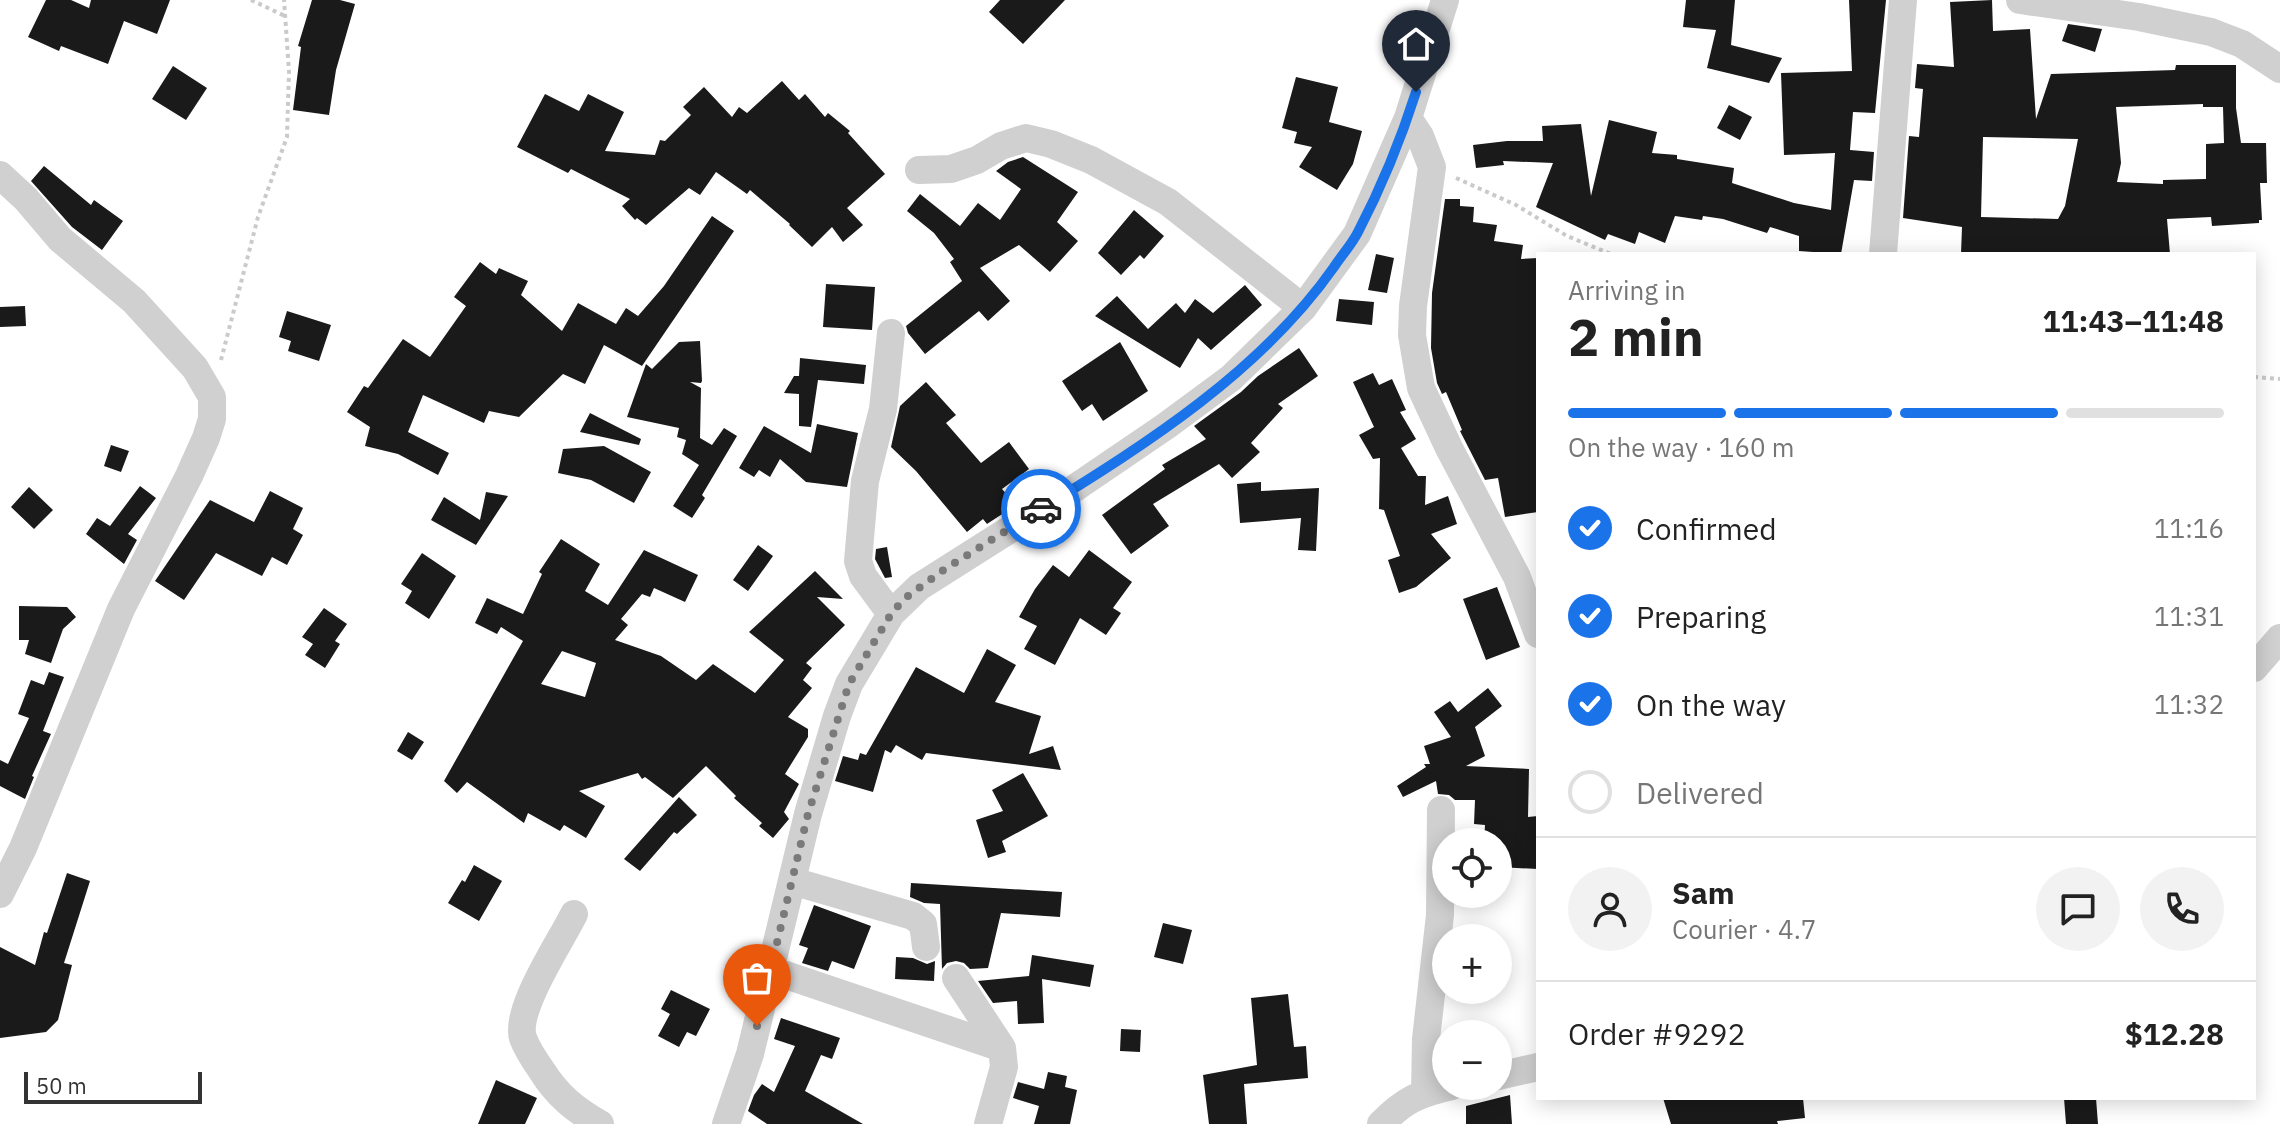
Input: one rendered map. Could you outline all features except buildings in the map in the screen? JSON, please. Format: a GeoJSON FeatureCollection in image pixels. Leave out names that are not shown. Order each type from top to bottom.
{"type":"FeatureCollection","features":[{"type":"Feature","properties":{"kind":"street"},"geometry":{"type":"LineString","coordinates":[[726,1124],[750,1054],[808,814],[837,716],[849,684],[891,614],[919,587],[1069,492],[1231,378],[1303,308],[1357,234],[1408,118],[1445,0]]}},
{"type":"Feature","properties":{"kind":"street"},"geometry":{"type":"LineString","coordinates":[[1883,252],[1903,0]]}},
{"type":"Feature","properties":{"kind":"street"},"geometry":{"type":"LineString","coordinates":[[2020,0],[2139,17],[2211,32],[2242,44],[2280,69],[2280,80]]}},
{"type":"Feature","properties":{"kind":"street"},"geometry":{"type":"LineString","coordinates":[[1408,118],[1420,136],[1432,167],[1413,306],[1412,335],[1421,388],[1517,577],[1536,629]]}},
{"type":"Feature","properties":{"kind":"street"},"geometry":{"type":"LineString","coordinates":[[919,170],[951,169],[1026,138],[1051,144],[1091,160],[1168,202],[1303,308]]}},
{"type":"Feature","properties":{"kind":"street"},"geometry":{"type":"LineString","coordinates":[[0,175],[26,199],[60,239],[134,301],[195,368],[212,397],[212,419],[206,438],[121,609],[23,848],[0,894]]}},
{"type":"Feature","properties":{"kind":"street"},"geometry":{"type":"LineString","coordinates":[[891,333],[883,409],[865,481],[858,561],[863,576],[891,614]]}},
{"type":"Feature","properties":{"kind":"street"},"geometry":{"type":"LineString","coordinates":[[2256,666],[2280,638]]}},
{"type":"Feature","properties":{"kind":"street"},"geometry":{"type":"LineString","coordinates":[[1425,1092],[1426,1039],[1440,915],[1441,810]]}},
{"type":"Feature","properties":{"kind":"street"},"geometry":{"type":"LineString","coordinates":[[792,881],[913,916],[923,924],[926,947]]}},
{"type":"Feature","properties":{"kind":"street"},"geometry":{"type":"LineString","coordinates":[[574,914],[524,1015],[523,1039],[553,1089],[576,1111],[600,1124]]}},
{"type":"Feature","properties":{"kind":"street"},"geometry":{"type":"LineString","coordinates":[[771,970],[1002,1048]]}},
{"type":"Feature","properties":{"kind":"street"},"geometry":{"type":"LineString","coordinates":[[956,978],[1002,1048],[1004,1067],[988,1124]]}},
{"type":"Feature","properties":{"kind":"street"},"geometry":{"type":"LineString","coordinates":[[1512,1073],[1536,1067]]}},
{"type":"Feature","properties":{"kind":"street"},"geometry":{"type":"LineString","coordinates":[[1381,1124],[1402,1103],[1432,1090]]}},
{"type":"Feature","properties":{"kind":"path"},"geometry":{"type":"LineString","coordinates":[[251,0],[287,17]]}},
{"type":"Feature","properties":{"kind":"path"},"geometry":{"type":"LineString","coordinates":[[212,397],[258,217],[287,137],[289,71],[284,0]]}},
{"type":"Feature","properties":{"kind":"path"},"geometry":{"type":"LineString","coordinates":[[1432,167],[1516,205],[1567,236],[1606,252]]}},
{"type":"Feature","properties":{"kind":"path"},"geometry":{"type":"LineString","coordinates":[[2256,377],[2280,379]]}},
{"type":"Feature","properties":{"kind":"way so far"},"geometry":{"type":"LineString","coordinates":[[757,1026],[808,814],[849,684],[891,614],[904,599],[945,569],[1041,509]]}},
{"type":"Feature","properties":{"kind":"route"},"geometry":{"type":"LineString","coordinates":[[1041,509],[1166,426],[1231,378],[1303,308],[1357,234],[1408,118],[1416,92]]}}]}
